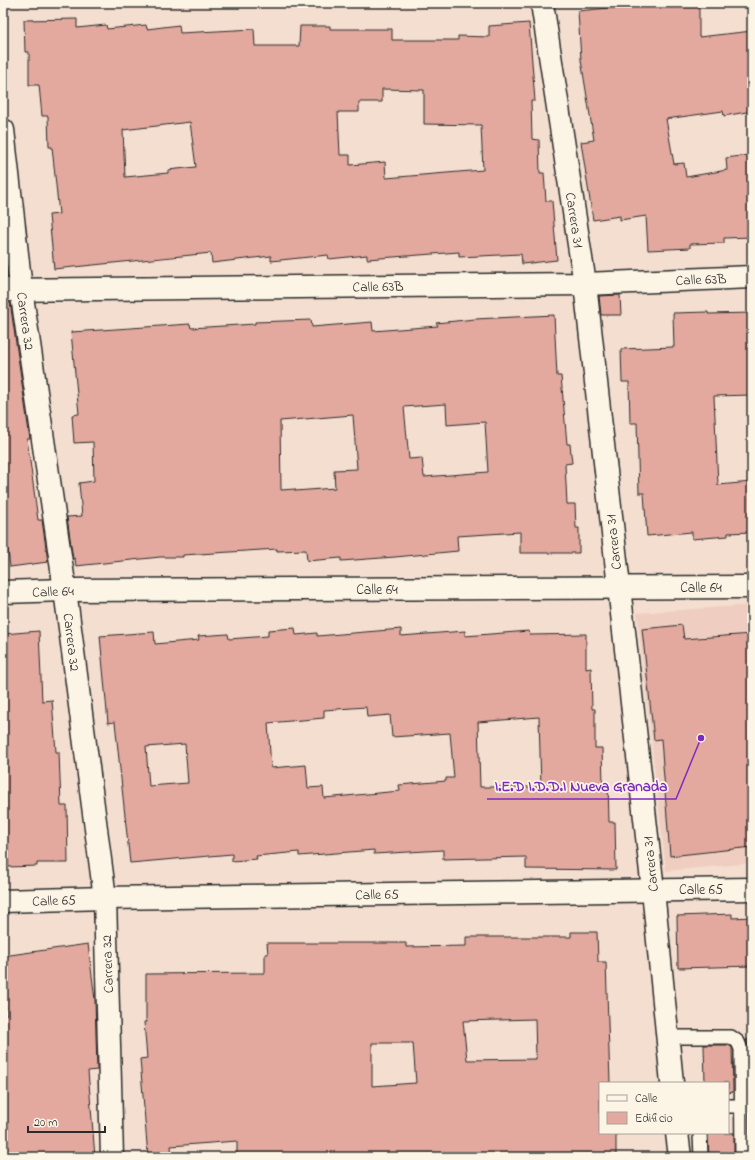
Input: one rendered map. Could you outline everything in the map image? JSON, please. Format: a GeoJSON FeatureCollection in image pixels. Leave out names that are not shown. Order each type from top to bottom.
{"type":"FeatureCollection","features":[{"type":"Feature","properties":{"kind":"street","name":"Carrera 31"},"geometry":{"type":"LineString","coordinates":[[542,3],[585,284],[653,890],[672,1082]]}},
{"type":"Feature","properties":{"kind":"street","name":"Carrera 32"},"geometry":{"type":"LineString","coordinates":[[3,130],[12,290],[66,590],[105,898],[112,1157]]}},
{"type":"Feature","properties":{"kind":"street","name":"Calle 63B"},"geometry":{"type":"LineString","coordinates":[[12,290],[585,284],[752,277]]}},
{"type":"Feature","properties":{"kind":"street","name":"Calle 64"},"geometry":{"type":"LineString","coordinates":[[3,592],[66,590],[752,587]]}},
{"type":"Feature","properties":{"kind":"street","name":"Calle 65"},"geometry":{"type":"LineString","coordinates":[[3,901],[105,898],[752,889]]}},
{"type":"Feature","properties":{"kind":"street"},"geometry":{"type":"LineString","coordinates":[[677,1134],[680,1157]]}},
{"type":"Feature","properties":{"kind":"lane"},"geometry":{"type":"LineString","coordinates":[[668,1037],[731,1037],[738,1042],[741,1049],[742,1157]]}},
{"type":"Feature","properties":{"kind":"lane"},"geometry":{"type":"LineString","coordinates":[[729,1106],[741,1106]]}},
{"type":"Feature","properties":{"kind":"lane"},"geometry":{"type":"LineString","coordinates":[[700,1134],[701,1157]]}},
{"type":"Feature","properties":{"kind":"shaded area"},"geometry":{"type":"Polygon","coordinates":[[[752,605],[752,863],[666,871],[637,613],[752,605]]]}},
{"type":"Feature","properties":{"kind":"building"},"geometry":{"type":"Polygon","coordinates":[[[668,6],[699,7],[699,37],[752,31],[752,111],[724,116],[723,111],[666,119],[674,164],[684,163],[686,177],[727,170],[726,158],[748,155],[752,182],[752,237],[724,238],[724,243],[690,244],[690,248],[648,250],[646,216],[620,220],[620,216],[593,220],[581,142],[594,140],[581,60],[578,11],[608,8],[668,6]]]}},
{"type":"Feature","properties":{"kind":"building"},"geometry":{"type":"Polygon","coordinates":[[[77,19],[77,28],[106,25],[107,29],[146,25],[147,29],[179,25],[180,33],[254,29],[255,46],[299,46],[300,26],[330,26],[330,29],[392,29],[392,40],[458,40],[458,36],[489,37],[489,26],[529,23],[535,101],[531,101],[532,139],[539,140],[540,173],[544,173],[546,201],[552,201],[557,260],[522,264],[521,254],[459,257],[459,252],[367,259],[367,255],[329,259],[328,255],[271,261],[271,256],[212,263],[211,253],[54,269],[49,215],[59,214],[52,147],[49,147],[48,116],[42,116],[39,85],[29,85],[29,52],[25,52],[24,20],[77,19]],[[382,89],[382,102],[359,102],[359,112],[338,112],[340,155],[350,155],[350,165],[385,162],[386,178],[483,170],[481,125],[424,124],[424,90],[382,89]],[[190,122],[123,130],[125,177],[168,173],[168,170],[196,167],[190,122]]]}},
{"type":"Feature","properties":{"kind":"building"},"geometry":{"type":"Polygon","coordinates":[[[620,295],[621,315],[601,315],[599,296],[620,295]]]}},
{"type":"Feature","properties":{"kind":"building"},"geometry":{"type":"Polygon","coordinates":[[[3,302],[10,302],[30,439],[27,439],[38,520],[42,520],[48,562],[10,567],[3,509],[3,302]]]}},
{"type":"Feature","properties":{"kind":"building"},"geometry":{"type":"Polygon","coordinates":[[[708,312],[708,314],[752,313],[752,395],[714,396],[718,485],[752,482],[752,532],[728,533],[728,536],[692,539],[692,532],[647,536],[644,493],[639,493],[637,423],[630,423],[629,382],[622,382],[621,349],[674,347],[673,313],[708,312]]]}},
{"type":"Feature","properties":{"kind":"building"},"geometry":{"type":"Polygon","coordinates":[[[554,315],[557,376],[561,376],[567,444],[570,444],[572,463],[565,464],[567,504],[575,504],[576,528],[579,528],[579,553],[520,553],[520,532],[457,536],[458,551],[395,557],[341,561],[341,558],[307,561],[306,550],[277,551],[277,549],[183,555],[183,557],[160,557],[76,566],[75,558],[73,559],[67,517],[82,516],[79,483],[94,481],[93,442],[74,443],[72,415],[79,414],[71,332],[190,324],[191,328],[255,324],[255,322],[311,320],[312,327],[372,322],[373,331],[438,326],[436,323],[475,319],[554,315]],[[446,404],[404,407],[409,459],[422,458],[424,477],[488,472],[485,422],[447,425],[446,404]],[[353,415],[280,421],[281,490],[295,489],[295,491],[335,488],[334,470],[357,469],[353,415]]]}},
{"type":"Feature","properties":{"kind":"building"},"geometry":{"type":"Polygon","coordinates":[[[682,625],[684,639],[752,634],[752,847],[670,856],[661,739],[654,740],[642,629],[682,625]]]}},
{"type":"Feature","properties":{"kind":"building"},"geometry":{"type":"Polygon","coordinates":[[[295,628],[296,635],[317,633],[317,636],[401,629],[401,636],[465,631],[465,636],[529,631],[530,635],[586,634],[586,669],[591,668],[592,709],[595,709],[595,748],[602,748],[603,783],[608,782],[609,822],[615,822],[616,870],[526,869],[526,857],[443,859],[443,850],[374,854],[374,850],[299,856],[299,852],[256,856],[257,859],[232,861],[232,854],[130,863],[115,722],[108,723],[100,636],[154,632],[155,644],[199,640],[198,636],[228,634],[229,639],[268,636],[268,630],[295,628]],[[366,707],[324,710],[324,718],[268,723],[271,768],[306,765],[308,788],[323,787],[324,798],[400,791],[399,785],[446,781],[446,778],[454,778],[450,733],[392,737],[390,715],[367,717],[366,707]],[[539,717],[478,722],[480,787],[541,787],[539,717]],[[185,744],[146,747],[149,786],[188,783],[185,744]]]}},
{"type":"Feature","properties":{"kind":"building"},"geometry":{"type":"Polygon","coordinates":[[[39,631],[42,701],[52,700],[56,752],[59,752],[61,806],[67,806],[68,863],[37,863],[37,866],[8,867],[8,860],[3,860],[3,634],[39,631]]]}},
{"type":"Feature","properties":{"kind":"building"},"geometry":{"type":"Polygon","coordinates":[[[732,914],[732,918],[752,917],[752,966],[678,968],[677,916],[732,914]]]}},
{"type":"Feature","properties":{"kind":"building"},"geometry":{"type":"Polygon","coordinates":[[[571,932],[597,932],[598,962],[606,962],[610,1082],[599,1082],[599,1134],[616,1134],[616,1155],[571,1156],[571,1153],[436,1157],[421,1157],[421,1155],[396,1157],[237,1157],[237,1141],[171,1146],[172,1157],[148,1157],[140,1059],[147,1058],[144,1022],[146,1022],[146,974],[265,973],[265,954],[268,954],[267,943],[406,943],[406,947],[466,946],[466,937],[571,937],[571,932]],[[535,1019],[463,1021],[467,1060],[536,1059],[535,1019]],[[372,1043],[372,1086],[416,1083],[413,1043],[372,1043]]]}},
{"type":"Feature","properties":{"kind":"building"},"geometry":{"type":"Polygon","coordinates":[[[88,944],[95,1000],[97,1070],[88,1071],[95,1157],[3,1157],[3,1015],[7,1014],[3,987],[3,956],[88,944]]]}},
{"type":"Feature","properties":{"kind":"building"},"geometry":{"type":"Polygon","coordinates":[[[746,1040],[752,1040],[752,1092],[749,1092],[749,1049],[746,1040]]]}},
{"type":"Feature","properties":{"kind":"building"},"geometry":{"type":"Polygon","coordinates":[[[704,1045],[728,1045],[732,1047],[733,1092],[729,1093],[729,1082],[705,1082],[704,1045]]]}},
{"type":"Feature","properties":{"kind":"building"},"geometry":{"type":"Polygon","coordinates":[[[734,1133],[734,1157],[709,1157],[708,1134],[734,1133]]]}},
{"type":"Feature","properties":{"kind":"place","name":"I.E.D I.D.D.I Nueva Granada"},"geometry":{"type":"Point","coordinates":[701,738]}}]}
